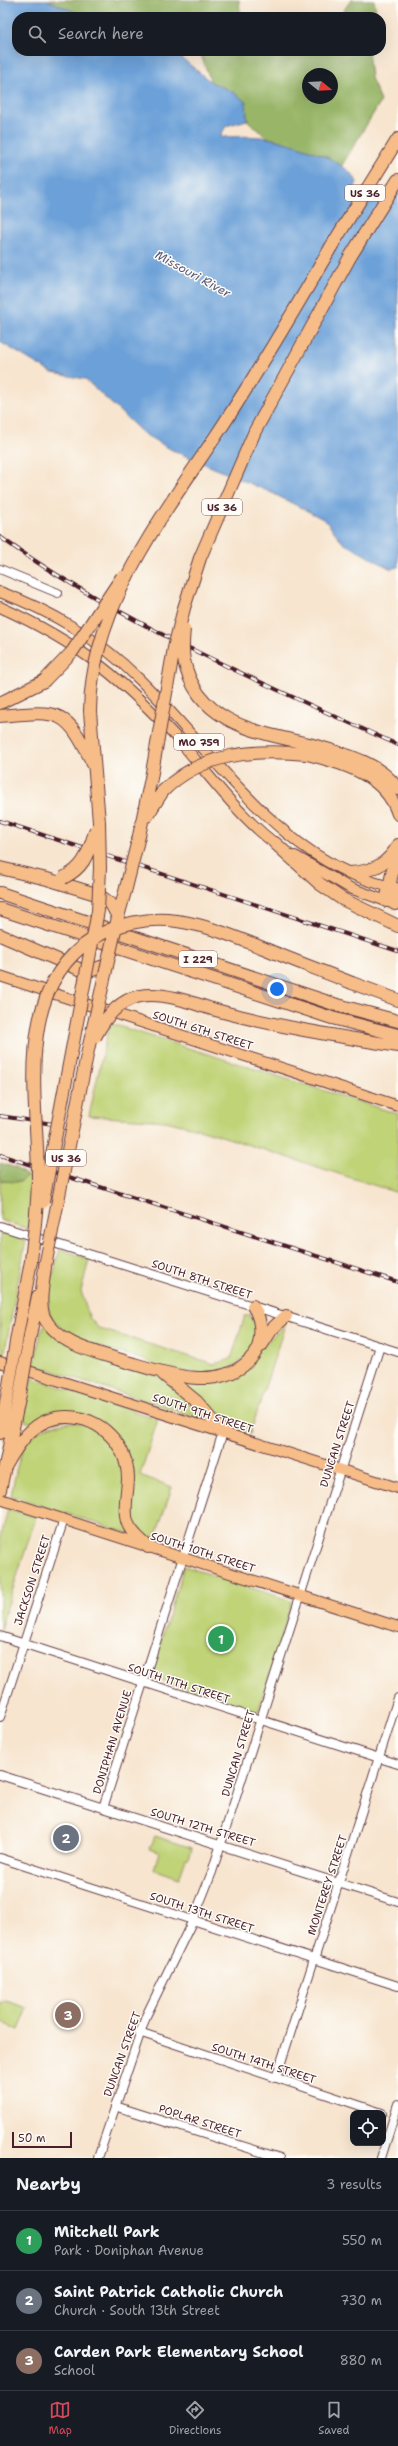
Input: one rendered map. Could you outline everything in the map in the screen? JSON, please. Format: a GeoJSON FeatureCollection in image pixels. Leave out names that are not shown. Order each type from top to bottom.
{"type":"FeatureCollection","features":[{"type":"Feature","properties":{"kind":"highway","name":"US 36"},"geometry":{"type":"LineString","coordinates":[[0,1433],[16,1336],[32,1261],[72,1049],[99,895],[99,822],[90,711],[90,693],[102,639],[139,553],[260,368],[331,247],[398,139]]}},
{"type":"Feature","properties":{"kind":"highway","name":"US 36"},"geometry":{"type":"LineString","coordinates":[[0,1490],[88,1050],[118,917],[140,832],[151,778],[159,724],[184,608],[200,558],[255,430],[350,257],[398,180]]}},
{"type":"Feature","properties":{"kind":"highway"},"geometry":{"type":"LineString","coordinates":[[0,703],[44,681],[72,652],[139,553]]}},
{"type":"Feature","properties":{"kind":"highway"},"geometry":{"type":"LineString","coordinates":[[184,608],[183,659],[197,690],[208,704],[237,725],[308,749],[366,775],[384,788],[395,804],[398,814]]}},
{"type":"Feature","properties":{"kind":"highway"},"geometry":{"type":"LineString","coordinates":[[0,716],[48,712],[68,722],[75,730],[94,766]]}},
{"type":"Feature","properties":{"kind":"highway"},"geometry":{"type":"LineString","coordinates":[[140,832],[150,810],[164,791],[180,776],[210,760],[265,752],[308,749],[340,753],[377,769],[392,780],[398,789]]}},
{"type":"Feature","properties":{"kind":"highway"},"geometry":{"type":"LineString","coordinates":[[63,882],[75,872],[87,857],[99,822]]}},
{"type":"Feature","properties":{"kind":"highway"},"geometry":{"type":"LineString","coordinates":[[275,843],[325,888],[364,911],[398,926]]}},
{"type":"Feature","properties":{"kind":"highway"},"geometry":{"type":"LineString","coordinates":[[349,873],[364,873],[379,867],[393,856],[398,846]]}},
{"type":"Feature","properties":{"kind":"highway"},"geometry":{"type":"LineString","coordinates":[[393,903],[398,846]]}},
{"type":"Feature","properties":{"kind":"highway"},"geometry":{"type":"LineString","coordinates":[[0,868],[63,882],[99,895],[111,904],[118,917]]}},
{"type":"Feature","properties":{"kind":"highway","name":"I 229"},"geometry":{"type":"LineString","coordinates":[[0,893],[334,1004],[398,1021]]}},
{"type":"Feature","properties":{"kind":"highway","name":"I 229"},"geometry":{"type":"LineString","coordinates":[[0,909],[332,1018],[398,1035]]}},
{"type":"Feature","properties":{"kind":"highway"},"geometry":{"type":"LineString","coordinates":[[32,1261],[38,1177],[35,1052],[37,1030],[46,997],[59,970],[73,953],[105,931],[124,924],[155,919],[177,921],[200,925],[234,937],[398,1000]]}},
{"type":"Feature","properties":{"kind":"highway"},"geometry":{"type":"LineString","coordinates":[[0,935],[86,972],[107,965]]}},
{"type":"Feature","properties":{"kind":"highway"},"geometry":{"type":"LineString","coordinates":[[88,1050],[106,1016],[116,1006],[129,998],[146,995],[186,1000],[212,1009],[296,1028],[398,1046]]}},
{"type":"Feature","properties":{"kind":"highway"},"geometry":{"type":"LineString","coordinates":[[45,1266],[42,1307],[44,1315],[53,1328],[82,1347],[153,1369],[190,1377],[211,1378],[231,1373],[241,1367],[257,1351],[272,1329],[286,1316]]}},
{"type":"Feature","properties":{"kind":"highway"},"geometry":{"type":"LineString","coordinates":[[253,1306],[261,1325],[257,1351]]}},
{"type":"Feature","properties":{"kind":"highway"},"geometry":{"type":"LineString","coordinates":[[153,1369],[186,1392],[223,1432]]}},
{"type":"Feature","properties":{"kind":"highway"},"geometry":{"type":"LineString","coordinates":[[4,1470],[18,1443],[35,1427],[45,1421],[66,1417],[86,1420],[96,1424],[111,1436],[122,1452],[128,1477],[127,1521],[134,1533],[148,1547]]}},
{"type":"Feature","properties":{"kind":"main road","name":"MO 759"},"geometry":{"type":"LineString","coordinates":[[0,592],[40,610],[71,627],[109,653],[137,676],[161,700],[260,810],[306,848],[349,873],[395,889]]}},
{"type":"Feature","properties":{"kind":"main road","name":"MO 759"},"geometry":{"type":"LineString","coordinates":[[0,607],[56,634],[119,679],[176,737],[240,810],[275,843]]}},
{"type":"Feature","properties":{"kind":"main road"},"geometry":{"type":"LineString","coordinates":[[275,843],[324,874],[350,888],[393,903]]}},
{"type":"Feature","properties":{"kind":"main road","name":"SOUTH 6TH STREET"},"geometry":{"type":"LineString","coordinates":[[0,976],[398,1106]]}},
{"type":"Feature","properties":{"kind":"main road","name":"SOUTH 9TH STREET"},"geometry":{"type":"LineString","coordinates":[[0,1362],[398,1488]]}},
{"type":"Feature","properties":{"kind":"main road","name":"SOUTH 10TH STREET"},"geometry":{"type":"LineString","coordinates":[[0,1499],[398,1627]]}},
{"type":"Feature","properties":{"kind":"street"},"geometry":{"type":"LineString","coordinates":[[0,569],[58,593]]}},
{"type":"Feature","properties":{"kind":"street","name":"SOUTH 8TH STREET"},"geometry":{"type":"LineString","coordinates":[[0,1226],[398,1352]]}},
{"type":"Feature","properties":{"kind":"street","name":"DUNCAN STREET"},"geometry":{"type":"LineString","coordinates":[[98,2158],[139,2032],[193,1920],[220,1844],[380,1346]]}},
{"type":"Feature","properties":{"kind":"street","name":"DONIPHAN AVENUE"},"geometry":{"type":"LineString","coordinates":[[103,1808],[223,1432]]}},
{"type":"Feature","properties":{"kind":"street","name":"JACKSON STREET"},"geometry":{"type":"LineString","coordinates":[[0,1717],[64,1519]]}},
{"type":"Feature","properties":{"kind":"street","name":"SOUTH 11TH STREET"},"geometry":{"type":"LineString","coordinates":[[0,1636],[142,1683],[398,1764]]}},
{"type":"Feature","properties":{"kind":"street","name":"MONTEREY STREET"},"geometry":{"type":"LineString","coordinates":[[276,2078],[340,1883],[398,1698]]}},
{"type":"Feature","properties":{"kind":"street","name":"SOUTH 12TH STREET"},"geometry":{"type":"LineString","coordinates":[[0,1775],[398,1902]]}},
{"type":"Feature","properties":{"kind":"street","name":"SOUTH 13TH STREET"},"geometry":{"type":"LineString","coordinates":[[0,1858],[398,1986]]}},
{"type":"Feature","properties":{"kind":"street","name":"SOUTH 14TH STREET"},"geometry":{"type":"LineString","coordinates":[[139,2032],[373,2110]]}},
{"type":"Feature","properties":{"kind":"street"},"geometry":{"type":"LineString","coordinates":[[381,2158],[396,2117],[398,2104]]}},
{"type":"Feature","properties":{"kind":"street","name":"POPLAR STREET"},"geometry":{"type":"LineString","coordinates":[[115,2106],[280,2158]]}},
{"type":"Feature","properties":{"kind":"street","name":"SOUTH 14TH STREET"},"geometry":{"type":"LineString","coordinates":[[386,2114],[396,2117]]}},
{"type":"Feature","properties":{"kind":"green space"},"geometry":{"type":"Polygon","coordinates":[[[47,0],[239,0],[241,12],[75,12],[47,0]]]}},
{"type":"Feature","properties":{"kind":"green space"},"geometry":{"type":"Polygon","coordinates":[[[351,0],[374,0],[376,12],[343,12],[351,0]]]}},
{"type":"Feature","properties":{"kind":"green space"},"geometry":{"type":"Polygon","coordinates":[[[201,56],[369,56],[371,78],[381,101],[341,167],[326,156],[266,137],[247,120],[246,102],[233,92],[211,82],[201,56]]]}},
{"type":"Feature","properties":{"kind":"green space"},"geometry":{"type":"Polygon","coordinates":[[[112,1024],[398,1114],[398,1193],[206,1131],[166,1121],[89,1116],[107,1034],[112,1024]]]}},
{"type":"Feature","properties":{"kind":"green space"},"geometry":{"type":"Polygon","coordinates":[[[0,1163],[16,1168],[27,1176],[20,1182],[0,1181],[0,1163]]]}},
{"type":"Feature","properties":{"kind":"green space"},"geometry":{"type":"Polygon","coordinates":[[[27,1176],[37,1180],[29,1229],[0,1220],[0,1181],[20,1182],[27,1176]]]}},
{"type":"Feature","properties":{"kind":"green space"},"geometry":{"type":"Polygon","coordinates":[[[0,1231],[26,1240],[4,1355],[0,1354],[0,1231]]]}},
{"type":"Feature","properties":{"kind":"green space"},"geometry":{"type":"Polygon","coordinates":[[[60,1249],[89,1259],[81,1291],[90,1319],[100,1329],[214,1364],[231,1359],[245,1316],[249,1315],[257,1326],[251,1353],[230,1369],[205,1375],[155,1366],[148,1361],[106,1349],[74,1336],[61,1327],[52,1318],[48,1306],[50,1285],[60,1249]]]}},
{"type":"Feature","properties":{"kind":"green space"},"geometry":{"type":"Polygon","coordinates":[[[45,1324],[163,1379],[196,1409],[203,1419],[34,1365],[41,1332],[45,1324]]]}},
{"type":"Feature","properties":{"kind":"green space"},"geometry":{"type":"Polygon","coordinates":[[[285,1325],[250,1434],[228,1424],[210,1410],[175,1377],[224,1381],[285,1325]]]}},
{"type":"Feature","properties":{"kind":"green space"},"geometry":{"type":"Polygon","coordinates":[[[32,1378],[158,1419],[140,1475],[172,1487],[154,1541],[144,1538],[132,1522],[132,1473],[89,1417],[33,1424],[25,1421],[23,1413],[32,1378]]]}},
{"type":"Feature","properties":{"kind":"green space"},"geometry":{"type":"Polygon","coordinates":[[[73,1422],[92,1428],[105,1437],[115,1450],[122,1465],[128,1499],[131,1534],[11,1496],[17,1466],[26,1444],[33,1436],[43,1429],[73,1422]]]}},
{"type":"Feature","properties":{"kind":"green space"},"geometry":{"type":"Polygon","coordinates":[[[8,1509],[36,1517],[0,1629],[0,1541],[8,1509]]]}},
{"type":"Feature","properties":{"kind":"green space"},"geometry":{"type":"Polygon","coordinates":[[[184,1566],[292,1601],[258,1712],[150,1677],[184,1566]]]}},
{"type":"Feature","properties":{"kind":"green space"},"geometry":{"type":"Polygon","coordinates":[[[155,1836],[192,1848],[189,1858],[186,1858],[179,1878],[154,1869],[159,1852],[150,1849],[155,1836]]]}},
{"type":"Feature","properties":{"kind":"green space"},"geometry":{"type":"Polygon","coordinates":[[[6,2001],[28,2008],[19,2030],[0,2022],[0,2003],[6,2001]]]}},
{"type":"Feature","properties":{"kind":"water","name":"Missouri River"},"geometry":{"type":"Polygon","coordinates":[[[0,0],[47,0],[75,12],[12,12],[12,56],[179,56],[211,82],[233,92],[246,102],[247,120],[226,126],[220,137],[249,136],[267,138],[289,143],[330,159],[342,166],[357,182],[350,200],[355,202],[372,188],[398,188],[398,567],[391,569],[343,543],[325,520],[272,493],[172,450],[144,434],[85,379],[52,373],[0,342],[0,0]]]}},
{"type":"Feature","properties":{"kind":"railway"},"geometry":{"type":"LineString","coordinates":[[0,537],[47,568],[144,625],[245,675],[398,745]]}},
{"type":"Feature","properties":{"kind":"railway"},"geometry":{"type":"LineString","coordinates":[[0,821],[398,951]]}},
{"type":"Feature","properties":{"kind":"railway"},"geometry":{"type":"LineString","coordinates":[[0,1116],[53,1124]]}},
{"type":"Feature","properties":{"kind":"railway"},"geometry":{"type":"LineString","coordinates":[[0,1155],[398,1282]]}},
{"type":"Feature","properties":{"kind":"place","name":"Mitchell Park"},"geometry":{"type":"Point","coordinates":[221,1639]}},
{"type":"Feature","properties":{"kind":"place","name":"Saint Patrick Catholic Church"},"geometry":{"type":"Point","coordinates":[66,1838]}},
{"type":"Feature","properties":{"kind":"place","name":"Carden Park Elementary School"},"geometry":{"type":"Point","coordinates":[68,2015]}}]}
